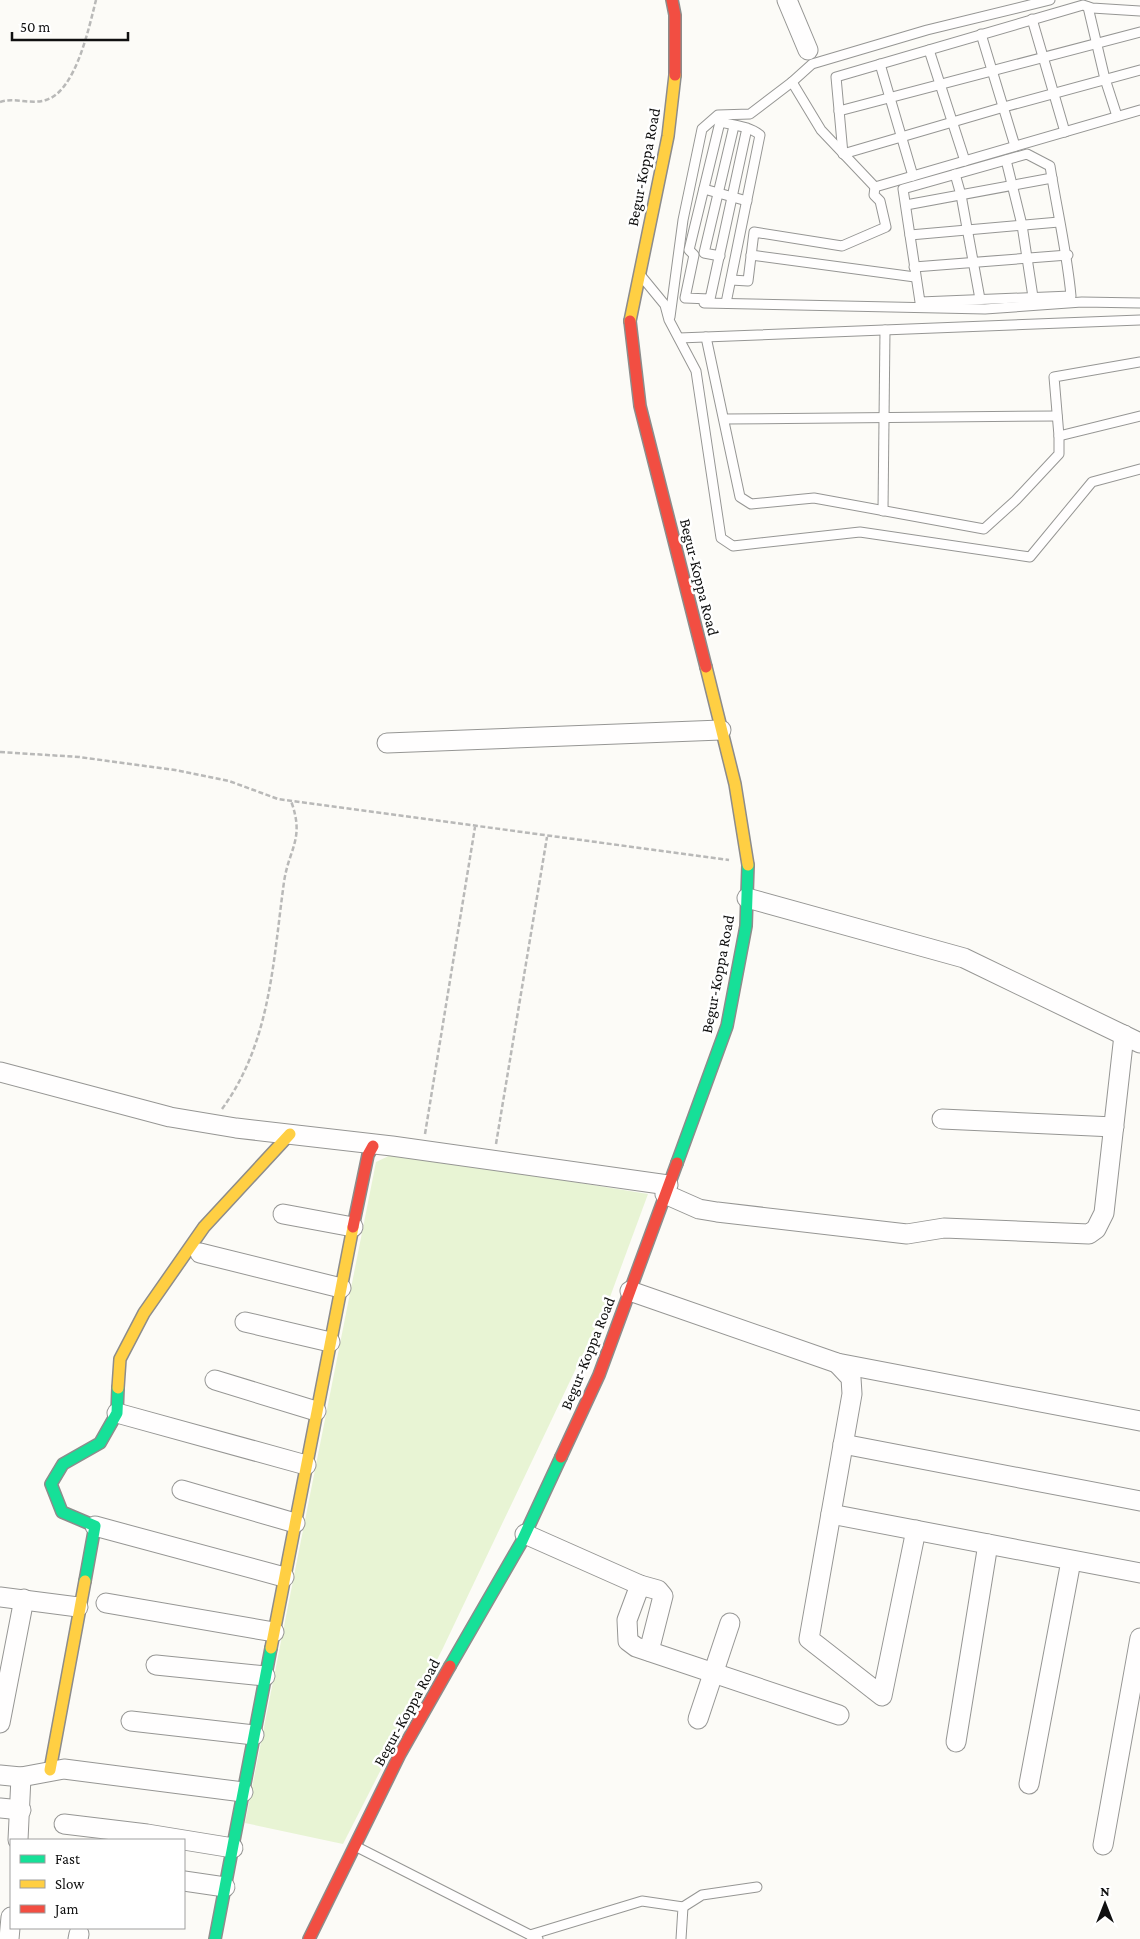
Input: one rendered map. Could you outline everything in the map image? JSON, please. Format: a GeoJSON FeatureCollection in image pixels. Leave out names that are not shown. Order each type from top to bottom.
{"type":"FeatureCollection","features":[{"type":"Feature","properties":{"kind":"main road","name":"Begur-Koppa Road"},"geometry":{"type":"LineString","coordinates":[[309,1939],[400,1754],[525,1534],[599,1375],[727,1026],[746,926],[748,859],[735,784],[640,406],[630,317],[668,136],[675,72],[672,0]]}},
{"type":"Feature","properties":{"kind":"main road"},"geometry":{"type":"LineString","coordinates":[[50,1770],[94,1526],[62,1512],[52,1484],[63,1464],[100,1443],[117,1413],[120,1359],[144,1312],[204,1227],[290,1134]]}},
{"type":"Feature","properties":{"kind":"main road"},"geometry":{"type":"LineString","coordinates":[[215,1939],[316,1411],[368,1155],[373,1146]]}},
{"type":"Feature","properties":{"kind":"street"},"geometry":{"type":"LineString","coordinates":[[787,0],[808,50]]}},
{"type":"Feature","properties":{"kind":"street"},"geometry":{"type":"LineString","coordinates":[[387,743],[721,730]]}},
{"type":"Feature","properties":{"kind":"street"},"geometry":{"type":"LineString","coordinates":[[0,1072],[170,1117],[373,1146],[423,1150],[493,1160],[666,1189],[699,1209],[717,1212],[907,1234],[944,1228],[1089,1234],[1096,1229],[1104,1213],[1114,1127],[1132,1039],[964,958],[747,898]]}},
{"type":"Feature","properties":{"kind":"street"},"geometry":{"type":"LineString","coordinates":[[942,1119],[1114,1127]]}},
{"type":"Feature","properties":{"kind":"street"},"geometry":{"type":"LineString","coordinates":[[283,1214],[353,1227]]}},
{"type":"Feature","properties":{"kind":"street"},"geometry":{"type":"LineString","coordinates":[[200,1253],[341,1288]]}},
{"type":"Feature","properties":{"kind":"street"},"geometry":{"type":"LineString","coordinates":[[630,1291],[836,1363],[1140,1421]]}},
{"type":"Feature","properties":{"kind":"street"},"geometry":{"type":"LineString","coordinates":[[245,1322],[330,1342]]}},
{"type":"Feature","properties":{"kind":"street"},"geometry":{"type":"LineString","coordinates":[[836,1363],[852,1378],[852,1394],[809,1639],[882,1696],[916,1530]]}},
{"type":"Feature","properties":{"kind":"street"},"geometry":{"type":"LineString","coordinates":[[215,1380],[316,1411]]}},
{"type":"Feature","properties":{"kind":"street"},"geometry":{"type":"LineString","coordinates":[[117,1413],[306,1465]]}},
{"type":"Feature","properties":{"kind":"street"},"geometry":{"type":"LineString","coordinates":[[843,1444],[1140,1501]]}},
{"type":"Feature","properties":{"kind":"street"},"geometry":{"type":"LineString","coordinates":[[182,1490],[295,1522]]}},
{"type":"Feature","properties":{"kind":"street"},"geometry":{"type":"LineString","coordinates":[[831,1514],[1140,1573]]}},
{"type":"Feature","properties":{"kind":"street"},"geometry":{"type":"LineString","coordinates":[[94,1526],[284,1577]]}},
{"type":"Feature","properties":{"kind":"street"},"geometry":{"type":"LineString","coordinates":[[525,1534],[640,1585],[658,1590],[663,1596],[649,1651]]}},
{"type":"Feature","properties":{"kind":"street"},"geometry":{"type":"LineString","coordinates":[[956,1742],[988,1544]]}},
{"type":"Feature","properties":{"kind":"street"},"geometry":{"type":"LineString","coordinates":[[1029,1784],[1071,1561]]}},
{"type":"Feature","properties":{"kind":"street"},"geometry":{"type":"LineString","coordinates":[[640,1585],[627,1620],[626,1634],[628,1642],[649,1651],[839,1715]]}},
{"type":"Feature","properties":{"kind":"street"},"geometry":{"type":"LineString","coordinates":[[0,1597],[78,1607]]}},
{"type":"Feature","properties":{"kind":"street"},"geometry":{"type":"LineString","coordinates":[[0,1722],[24,1600]]}},
{"type":"Feature","properties":{"kind":"street"},"geometry":{"type":"LineString","coordinates":[[106,1603],[274,1632]]}},
{"type":"Feature","properties":{"kind":"street"},"geometry":{"type":"LineString","coordinates":[[698,1719],[715,1673],[730,1623]]}},
{"type":"Feature","properties":{"kind":"street"},"geometry":{"type":"LineString","coordinates":[[1103,1844],[1133,1725],[1140,1638]]}},
{"type":"Feature","properties":{"kind":"street"},"geometry":{"type":"LineString","coordinates":[[156,1666],[265,1676]]}},
{"type":"Feature","properties":{"kind":"street"},"geometry":{"type":"LineString","coordinates":[[132,1721],[254,1735]]}},
{"type":"Feature","properties":{"kind":"street"},"geometry":{"type":"LineString","coordinates":[[0,1775],[21,1777],[50,1770],[73,1770],[243,1792]]}},
{"type":"Feature","properties":{"kind":"street"},"geometry":{"type":"LineString","coordinates":[[18,1839],[21,1810],[21,1777]]}},
{"type":"Feature","properties":{"kind":"street"},"geometry":{"type":"LineString","coordinates":[[0,1808],[21,1810]]}},
{"type":"Feature","properties":{"kind":"street"},"geometry":{"type":"LineString","coordinates":[[64,1824],[177,1839]]}},
{"type":"Feature","properties":{"kind":"street"},"geometry":{"type":"LineString","coordinates":[[185,1840],[232,1848]]}},
{"type":"Feature","properties":{"kind":"street"},"geometry":{"type":"LineString","coordinates":[[185,1881],[225,1887]]}},
{"type":"Feature","properties":{"kind":"lane"},"geometry":{"type":"LineString","coordinates":[[669,320],[683,220],[702,129],[718,115],[750,114],[812,64],[927,30],[1050,0]]}},
{"type":"Feature","properties":{"kind":"lane"},"geometry":{"type":"LineString","coordinates":[[843,154],[836,77],[1083,4],[1088,7],[1140,12]]}},
{"type":"Feature","properties":{"kind":"lane"},"geometry":{"type":"LineString","coordinates":[[1088,7],[1116,116]]}},
{"type":"Feature","properties":{"kind":"lane"},"geometry":{"type":"LineString","coordinates":[[1032,20],[1065,132]]}},
{"type":"Feature","properties":{"kind":"lane"},"geometry":{"type":"LineString","coordinates":[[839,111],[1140,32]]}},
{"type":"Feature","properties":{"kind":"lane"},"geometry":{"type":"LineString","coordinates":[[981,34],[1014,146]]}},
{"type":"Feature","properties":{"kind":"lane"},"geometry":{"type":"LineString","coordinates":[[929,50],[965,161]]}},
{"type":"Feature","properties":{"kind":"lane"},"geometry":{"type":"LineString","coordinates":[[880,64],[913,176]]}},
{"type":"Feature","properties":{"kind":"lane"},"geometry":{"type":"LineString","coordinates":[[843,154],[1140,70]]}},
{"type":"Feature","properties":{"kind":"lane"},"geometry":{"type":"LineString","coordinates":[[792,82],[821,130],[875,187]]}},
{"type":"Feature","properties":{"kind":"lane"},"geometry":{"type":"LineString","coordinates":[[875,187],[1140,110]]}},
{"type":"Feature","properties":{"kind":"lane"},"geometry":{"type":"LineString","coordinates":[[726,303],[760,135],[747,128],[720,122],[689,250],[694,255],[685,298],[710,299],[747,128]]}},
{"type":"Feature","properties":{"kind":"lane"},"geometry":{"type":"LineString","coordinates":[[720,256],[704,254],[734,126]]}},
{"type":"Feature","properties":{"kind":"lane"},"geometry":{"type":"LineString","coordinates":[[1027,154],[1050,166],[1059,222],[1068,255],[1071,296],[920,302],[903,189],[1006,160],[1027,154]]}},
{"type":"Feature","properties":{"kind":"lane"},"geometry":{"type":"LineString","coordinates":[[1006,160],[1022,225],[1032,297]]}},
{"type":"Feature","properties":{"kind":"lane"},"geometry":{"type":"LineString","coordinates":[[955,174],[975,264],[980,299]]}},
{"type":"Feature","properties":{"kind":"lane"},"geometry":{"type":"LineString","coordinates":[[906,206],[1052,178]]}},
{"type":"Feature","properties":{"kind":"lane"},"geometry":{"type":"LineString","coordinates":[[731,280],[748,281],[754,232],[842,246],[886,227],[880,201],[874,195],[875,187]]}},
{"type":"Feature","properties":{"kind":"lane"},"geometry":{"type":"LineString","coordinates":[[704,189],[747,201]]}},
{"type":"Feature","properties":{"kind":"lane"},"geometry":{"type":"LineString","coordinates":[[910,235],[1059,222]]}},
{"type":"Feature","properties":{"kind":"lane"},"geometry":{"type":"LineString","coordinates":[[751,255],[915,277]]}},
{"type":"Feature","properties":{"kind":"lane"},"geometry":{"type":"LineString","coordinates":[[914,267],[975,264],[1068,255]]}},
{"type":"Feature","properties":{"kind":"lane"},"geometry":{"type":"LineString","coordinates":[[639,273],[665,305],[669,320],[696,371],[721,538],[732,546],[860,532],[1030,557],[1092,482],[1140,469]]}},
{"type":"Feature","properties":{"kind":"lane"},"geometry":{"type":"LineString","coordinates":[[672,302],[985,309],[1082,302],[1140,303]]}},
{"type":"Feature","properties":{"kind":"lane"},"geometry":{"type":"LineString","coordinates":[[679,338],[1140,320]]}},
{"type":"Feature","properties":{"kind":"lane"},"geometry":{"type":"LineString","coordinates":[[883,511],[885,330]]}},
{"type":"Feature","properties":{"kind":"lane"},"geometry":{"type":"LineString","coordinates":[[706,336],[740,497],[751,504],[814,498],[984,528],[1016,500],[1059,454],[1054,376],[1140,362]]}},
{"type":"Feature","properties":{"kind":"lane"},"geometry":{"type":"LineString","coordinates":[[724,419],[1057,416]]}},
{"type":"Feature","properties":{"kind":"lane"},"geometry":{"type":"LineString","coordinates":[[1059,436],[1140,416]]}},
{"type":"Feature","properties":{"kind":"lane"},"geometry":{"type":"LineString","coordinates":[[355,1845],[534,1937],[642,1901],[683,1907],[702,1895],[756,1887]]}},
{"type":"Feature","properties":{"kind":"lane"},"geometry":{"type":"LineString","coordinates":[[681,1939],[683,1907]]}},
{"type":"Feature","properties":{"kind":"path"},"geometry":{"type":"LineString","coordinates":[[0,102],[35,102],[46,100],[56,95],[66,82],[81,53],[96,0]]}},
{"type":"Feature","properties":{"kind":"path"},"geometry":{"type":"LineString","coordinates":[[0,752],[79,757],[175,770],[215,777],[278,799],[291,801],[719,860],[748,859]]}},
{"type":"Feature","properties":{"kind":"path"},"geometry":{"type":"LineString","coordinates":[[211,1124],[248,1068],[261,1027],[272,981],[284,879],[296,843],[297,818],[291,801]]}},
{"type":"Feature","properties":{"kind":"path"},"geometry":{"type":"LineString","coordinates":[[423,1150],[475,827]]}},
{"type":"Feature","properties":{"kind":"path"},"geometry":{"type":"LineString","coordinates":[[493,1160],[547,837]]}},
{"type":"Feature","properties":{"kind":"green space"},"geometry":{"type":"Polygon","coordinates":[[[395,1153],[648,1194],[610,1297],[443,1648],[343,1844],[245,1823],[376,1162],[395,1153]]]}},
{"type":"Feature","properties":{"kind":"traffic: fast"},"geometry":{"type":"LineString","coordinates":[[677,1163],[727,1026],[746,926],[748,865]]}},
{"type":"Feature","properties":{"kind":"traffic: fast"},"geometry":{"type":"LineString","coordinates":[[85,1581],[95,1526],[62,1512],[51,1484],[63,1464],[100,1443],[117,1413],[118,1388]]}},
{"type":"Feature","properties":{"kind":"traffic: fast"},"geometry":{"type":"LineString","coordinates":[[450,1666],[521,1543],[561,1457]]}},
{"type":"Feature","properties":{"kind":"traffic: fast"},"geometry":{"type":"LineString","coordinates":[[215,1939],[271,1648]]}},
{"type":"Feature","properties":{"kind":"traffic: slow"},"geometry":{"type":"LineString","coordinates":[[630,321],[668,136],[675,75]]}},
{"type":"Feature","properties":{"kind":"traffic: slow"},"geometry":{"type":"LineString","coordinates":[[706,667],[735,784],[748,865]]}},
{"type":"Feature","properties":{"kind":"traffic: slow"},"geometry":{"type":"LineString","coordinates":[[118,1388],[120,1359],[144,1313],[204,1227],[290,1134]]}},
{"type":"Feature","properties":{"kind":"traffic: slow"},"geometry":{"type":"LineString","coordinates":[[271,1648],[353,1227]]}},
{"type":"Feature","properties":{"kind":"traffic: slow"},"geometry":{"type":"LineString","coordinates":[[50,1770],[85,1581]]}},
{"type":"Feature","properties":{"kind":"traffic: jam"},"geometry":{"type":"LineString","coordinates":[[672,0],[675,15],[675,75]]}},
{"type":"Feature","properties":{"kind":"traffic: jam"},"geometry":{"type":"LineString","coordinates":[[630,321],[640,406],[706,667]]}},
{"type":"Feature","properties":{"kind":"traffic: jam"},"geometry":{"type":"LineString","coordinates":[[353,1227],[368,1155],[373,1146]]}},
{"type":"Feature","properties":{"kind":"traffic: jam"},"geometry":{"type":"LineString","coordinates":[[561,1457],[599,1375],[677,1163]]}},
{"type":"Feature","properties":{"kind":"traffic: jam"},"geometry":{"type":"LineString","coordinates":[[309,1939],[400,1754],[450,1666]]}}]}
